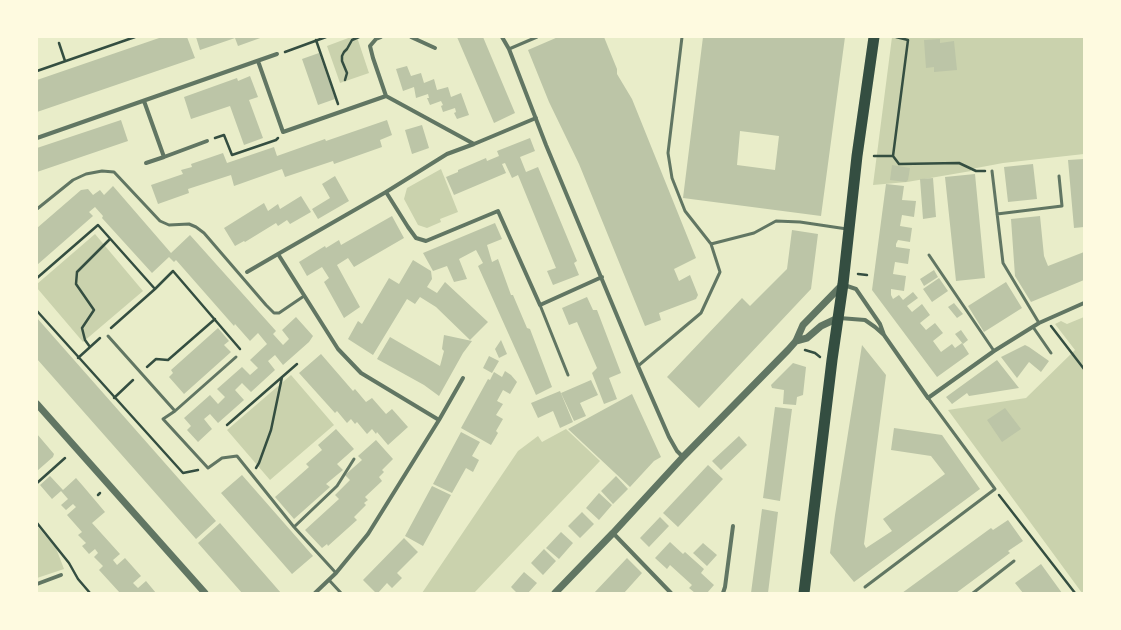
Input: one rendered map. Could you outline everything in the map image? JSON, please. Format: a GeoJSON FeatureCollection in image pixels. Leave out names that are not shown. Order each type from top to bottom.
{"type":"FeatureCollection","features":[{"type":"Feature","properties":{"kind":"highway"},"geometry":{"type":"LineString","coordinates":[[804,593],[832,360],[843,284],[861,124],[874,37]]}},
{"type":"Feature","properties":{"kind":"street"},"geometry":{"type":"LineString","coordinates":[[381,37],[376,39],[370,46],[386,96],[474,144]]}},
{"type":"Feature","properties":{"kind":"street"},"geometry":{"type":"LineString","coordinates":[[411,37],[435,48]]}},
{"type":"Feature","properties":{"kind":"street"},"geometry":{"type":"LineString","coordinates":[[502,37],[509,49],[546,145],[638,366],[670,437],[677,451],[683,457]]}},
{"type":"Feature","properties":{"kind":"street"},"geometry":{"type":"LineString","coordinates":[[37,138],[258,62],[277,54]]}},
{"type":"Feature","properties":{"kind":"street"},"geometry":{"type":"LineString","coordinates":[[258,62],[283,132],[386,96]]}},
{"type":"Feature","properties":{"kind":"street"},"geometry":{"type":"LineString","coordinates":[[144,101],[164,157]]}},
{"type":"Feature","properties":{"kind":"street"},"geometry":{"type":"LineString","coordinates":[[247,272],[386,192],[447,154],[536,118]]}},
{"type":"Feature","properties":{"kind":"street"},"geometry":{"type":"LineString","coordinates":[[146,163],[207,141]]}},
{"type":"Feature","properties":{"kind":"street"},"geometry":{"type":"LineString","coordinates":[[386,192],[416,238],[426,241],[498,211],[540,305],[602,277]]}},
{"type":"Feature","properties":{"kind":"street"},"geometry":{"type":"LineString","coordinates":[[278,254],[338,349],[361,374],[439,420]]}},
{"type":"Feature","properties":{"kind":"street"},"geometry":{"type":"LineString","coordinates":[[554,593],[613,533],[683,457],[788,350],[796,341],[803,325],[843,284],[856,289],[880,324],[884,335],[928,398],[994,351],[1038,323],[1084,303]]}},
{"type":"Feature","properties":{"kind":"street"},"geometry":{"type":"LineString","coordinates":[[796,341],[807,338],[820,326],[838,318],[865,320],[884,335]]}},
{"type":"Feature","properties":{"kind":"street"},"geometry":{"type":"LineString","coordinates":[[315,593],[336,573],[368,534],[439,420],[463,378]]}},
{"type":"Feature","properties":{"kind":"street"},"geometry":{"type":"LineString","coordinates":[[37,404],[205,593]]}},
{"type":"Feature","properties":{"kind":"street"},"geometry":{"type":"LineString","coordinates":[[723,593],[733,526]]}},
{"type":"Feature","properties":{"kind":"street"},"geometry":{"type":"LineString","coordinates":[[613,533],[671,593]]}},
{"type":"Feature","properties":{"kind":"street"},"geometry":{"type":"LineString","coordinates":[[37,584],[61,575]]}},
{"type":"Feature","properties":{"kind":"street"},"geometry":{"type":"LineString","coordinates":[[663,593],[667,589]]}},
{"type":"Feature","properties":{"kind":"lane"},"geometry":{"type":"LineString","coordinates":[[509,49],[537,37]]}},
{"type":"Feature","properties":{"kind":"lane"},"geometry":{"type":"LineString","coordinates":[[638,366],[701,312],[720,272],[711,244],[685,211],[672,178],[668,153],[682,37]]}},
{"type":"Feature","properties":{"kind":"lane"},"geometry":{"type":"LineString","coordinates":[[37,210],[73,180],[86,174],[102,171],[114,172],[160,221],[169,225],[189,224],[204,233],[274,313],[279,313],[304,296]]}},
{"type":"Feature","properties":{"kind":"lane"},"geometry":{"type":"LineString","coordinates":[[992,171],[1003,263],[1038,323]]}},
{"type":"Feature","properties":{"kind":"lane"},"geometry":{"type":"LineString","coordinates":[[997,214],[1062,206],[1059,176]]}},
{"type":"Feature","properties":{"kind":"lane"},"geometry":{"type":"LineString","coordinates":[[711,244],[754,233],[776,221],[800,222],[848,230]]}},
{"type":"Feature","properties":{"kind":"lane"},"geometry":{"type":"LineString","coordinates":[[929,255],[994,351]]}},
{"type":"Feature","properties":{"kind":"lane"},"geometry":{"type":"LineString","coordinates":[[540,305],[568,375]]}},
{"type":"Feature","properties":{"kind":"lane"},"geometry":{"type":"LineString","coordinates":[[1033,327],[1051,353]]}},
{"type":"Feature","properties":{"kind":"lane"},"geometry":{"type":"LineString","coordinates":[[108,336],[175,411]]}},
{"type":"Feature","properties":{"kind":"lane"},"geometry":{"type":"LineString","coordinates":[[236,357],[175,411],[163,419],[208,468],[222,458],[237,456],[294,527],[336,573]]}},
{"type":"Feature","properties":{"kind":"lane"},"geometry":{"type":"LineString","coordinates":[[865,587],[995,489],[928,398]]}},
{"type":"Feature","properties":{"kind":"lane"},"geometry":{"type":"LineString","coordinates":[[294,527],[337,486],[354,459]]}},
{"type":"Feature","properties":{"kind":"lane"},"geometry":{"type":"LineString","coordinates":[[973,593],[1014,561]]}},
{"type":"Feature","properties":{"kind":"lane"},"geometry":{"type":"LineString","coordinates":[[329,580],[341,593]]}},
{"type":"Feature","properties":{"kind":"path"},"geometry":{"type":"LineString","coordinates":[[120,37],[122,42]]}},
{"type":"Feature","properties":{"kind":"path"},"geometry":{"type":"LineString","coordinates":[[37,71],[135,37]]}},
{"type":"Feature","properties":{"kind":"path"},"geometry":{"type":"LineString","coordinates":[[277,54],[326,37]]}},
{"type":"Feature","properties":{"kind":"path"},"geometry":{"type":"LineString","coordinates":[[345,80],[347,73],[342,61],[342,56],[348,49],[352,40],[359,37]]}},
{"type":"Feature","properties":{"kind":"path"},"geometry":{"type":"LineString","coordinates":[[896,37],[908,38],[893,156],[899,164],[959,163],[976,171],[992,171]]}},
{"type":"Feature","properties":{"kind":"path"},"geometry":{"type":"LineString","coordinates":[[316,40],[341,112]]}},
{"type":"Feature","properties":{"kind":"path"},"geometry":{"type":"LineString","coordinates":[[59,43],[65,61]]}},
{"type":"Feature","properties":{"kind":"path"},"geometry":{"type":"LineString","coordinates":[[207,141],[224,135],[232,155],[276,140],[283,132]]}},
{"type":"Feature","properties":{"kind":"path"},"geometry":{"type":"LineString","coordinates":[[874,156],[893,156]]}},
{"type":"Feature","properties":{"kind":"path"},"geometry":{"type":"LineString","coordinates":[[37,278],[98,225],[155,289]]}},
{"type":"Feature","properties":{"kind":"path"},"geometry":{"type":"LineString","coordinates":[[90,347],[85,340],[82,328],[94,310],[76,284],[77,272],[110,239]]}},
{"type":"Feature","properties":{"kind":"path"},"geometry":{"type":"LineString","coordinates":[[107,331],[155,289],[173,271],[242,351],[236,357]]}},
{"type":"Feature","properties":{"kind":"path"},"geometry":{"type":"LineString","coordinates":[[858,274],[867,275]]}},
{"type":"Feature","properties":{"kind":"path"},"geometry":{"type":"LineString","coordinates":[[37,311],[183,473],[208,468]]}},
{"type":"Feature","properties":{"kind":"path"},"geometry":{"type":"LineString","coordinates":[[147,367],[156,359],[168,360],[215,319]]}},
{"type":"Feature","properties":{"kind":"path"},"geometry":{"type":"LineString","coordinates":[[1050,324],[1084,369]]}},
{"type":"Feature","properties":{"kind":"path"},"geometry":{"type":"LineString","coordinates":[[78,358],[102,336]]}},
{"type":"Feature","properties":{"kind":"path"},"geometry":{"type":"LineString","coordinates":[[788,350],[810,351],[819,357],[832,360]]}},
{"type":"Feature","properties":{"kind":"path"},"geometry":{"type":"LineString","coordinates":[[227,425],[297,364]]}},
{"type":"Feature","properties":{"kind":"path"},"geometry":{"type":"LineString","coordinates":[[252,474],[259,464],[271,430],[282,377]]}},
{"type":"Feature","properties":{"kind":"path"},"geometry":{"type":"LineString","coordinates":[[114,398],[133,380]]}},
{"type":"Feature","properties":{"kind":"path"},"geometry":{"type":"LineString","coordinates":[[38,481],[65,458]]}},
{"type":"Feature","properties":{"kind":"path"},"geometry":{"type":"LineString","coordinates":[[995,489],[1074,593]]}},
{"type":"Feature","properties":{"kind":"path"},"geometry":{"type":"LineString","coordinates":[[37,523],[69,562],[78,579],[90,593]]}},
{"type":"Feature","properties":{"kind":"green space"},"geometry":{"type":"Polygon","coordinates":[[[351,37],[357,37],[369,73],[340,83],[327,46],[351,37]]]}},
{"type":"Feature","properties":{"kind":"green space"},"geometry":{"type":"Polygon","coordinates":[[[892,37],[1084,37],[1084,154],[1003,163],[971,169],[971,171],[907,182],[873,185],[892,37]]]}},
{"type":"Feature","properties":{"kind":"green space"},"geometry":{"type":"Polygon","coordinates":[[[441,169],[458,212],[440,219],[441,222],[427,228],[418,225],[404,199],[407,188],[441,169]]]}},
{"type":"Feature","properties":{"kind":"green space"},"geometry":{"type":"Polygon","coordinates":[[[95,234],[143,291],[83,342],[37,288],[37,284],[95,234]]]}},
{"type":"Feature","properties":{"kind":"green space"},"geometry":{"type":"Polygon","coordinates":[[[1084,317],[1084,593],[1082,593],[948,410],[1026,398],[1075,350],[1055,324],[1061,321],[1067,324],[1084,317]]]}},
{"type":"Feature","properties":{"kind":"green space"},"geometry":{"type":"Polygon","coordinates":[[[291,375],[334,425],[270,480],[227,430],[291,375]]]}},
{"type":"Feature","properties":{"kind":"green space"},"geometry":{"type":"Polygon","coordinates":[[[566,429],[600,461],[474,593],[422,593],[518,451],[538,436],[542,442],[566,429]]]}},
{"type":"Feature","properties":{"kind":"green space"},"geometry":{"type":"Polygon","coordinates":[[[37,526],[56,548],[64,569],[37,578],[37,526]]]}},
{"type":"Feature","properties":{"kind":"building"},"geometry":{"type":"Polygon","coordinates":[[[162,37],[187,37],[195,58],[37,112],[37,80],[162,37]]]}},
{"type":"Feature","properties":{"kind":"building"},"geometry":{"type":"Polygon","coordinates":[[[196,37],[263,37],[238,46],[235,38],[200,50],[196,37]]]}},
{"type":"Feature","properties":{"kind":"building"},"geometry":{"type":"Polygon","coordinates":[[[457,37],[483,37],[515,113],[494,123],[457,37]]]}},
{"type":"Feature","properties":{"kind":"building"},"geometry":{"type":"Polygon","coordinates":[[[558,37],[604,37],[617,69],[617,74],[632,99],[696,258],[674,269],[679,281],[690,275],[698,295],[696,299],[659,313],[661,320],[645,326],[579,164],[549,102],[528,50],[558,37]]]}},
{"type":"Feature","properties":{"kind":"building"},"geometry":{"type":"Polygon","coordinates":[[[703,37],[845,37],[821,216],[683,198],[703,37]],[[740,131],[737,165],[775,170],[779,136],[740,131]]]}},
{"type":"Feature","properties":{"kind":"building"},"geometry":{"type":"Polygon","coordinates":[[[940,39],[940,43],[954,41],[957,70],[934,72],[934,67],[926,68],[924,40],[940,39]]]}},
{"type":"Feature","properties":{"kind":"building"},"geometry":{"type":"Polygon","coordinates":[[[319,53],[335,99],[318,105],[302,59],[319,53]]]}},
{"type":"Feature","properties":{"kind":"building"},"geometry":{"type":"Polygon","coordinates":[[[407,66],[411,76],[421,73],[424,83],[434,79],[437,90],[448,87],[451,97],[461,93],[469,115],[457,119],[454,113],[456,112],[455,108],[443,112],[441,106],[443,105],[441,101],[430,105],[427,98],[429,98],[428,94],[416,98],[414,87],[403,91],[396,69],[407,66]]]}},
{"type":"Feature","properties":{"kind":"building"},"geometry":{"type":"Polygon","coordinates":[[[250,76],[258,97],[249,100],[263,138],[244,145],[230,106],[191,119],[184,97],[237,78],[238,81],[250,76]]]}},
{"type":"Feature","properties":{"kind":"building"},"geometry":{"type":"Polygon","coordinates":[[[121,120],[128,141],[37,172],[37,148],[121,120]]]}},
{"type":"Feature","properties":{"kind":"building"},"geometry":{"type":"Polygon","coordinates":[[[387,120],[392,135],[380,140],[382,147],[334,164],[333,161],[285,177],[282,169],[234,186],[231,175],[188,189],[189,193],[158,204],[151,185],[183,174],[181,170],[192,167],[191,164],[223,153],[227,163],[274,147],[277,156],[325,139],[326,141],[387,120]]]}},
{"type":"Feature","properties":{"kind":"building"},"geometry":{"type":"Polygon","coordinates":[[[422,125],[429,148],[412,154],[405,130],[422,125]]]}},
{"type":"Feature","properties":{"kind":"building"},"geometry":{"type":"Polygon","coordinates":[[[530,138],[535,151],[520,157],[526,172],[538,167],[577,261],[574,263],[579,275],[553,285],[547,271],[556,268],[518,175],[512,178],[505,163],[502,164],[506,173],[454,195],[446,177],[486,158],[487,161],[499,156],[497,151],[530,138]]]}},
{"type":"Feature","properties":{"kind":"building"},"geometry":{"type":"Polygon","coordinates":[[[1084,159],[1084,227],[1074,228],[1068,160],[1084,159]]]}},
{"type":"Feature","properties":{"kind":"building"},"geometry":{"type":"Polygon","coordinates":[[[1033,164],[1037,199],[1008,202],[1004,167],[1033,164]]]}},
{"type":"Feature","properties":{"kind":"building"},"geometry":{"type":"Polygon","coordinates":[[[892,165],[910,168],[908,180],[906,182],[890,180],[892,165]]]}},
{"type":"Feature","properties":{"kind":"building"},"geometry":{"type":"Polygon","coordinates":[[[975,174],[985,278],[956,281],[945,177],[975,174]]]}},
{"type":"Feature","properties":{"kind":"building"},"geometry":{"type":"Polygon","coordinates":[[[335,176],[349,201],[318,219],[312,209],[330,198],[322,184],[335,176]]]}},
{"type":"Feature","properties":{"kind":"building"},"geometry":{"type":"Polygon","coordinates":[[[933,178],[936,217],[923,219],[920,179],[933,178]]]}},
{"type":"Feature","properties":{"kind":"building"},"geometry":{"type":"Polygon","coordinates":[[[886,184],[904,186],[902,200],[916,201],[914,217],[902,215],[900,226],[912,228],[910,242],[898,240],[896,244],[896,247],[910,249],[908,264],[895,262],[893,274],[906,276],[904,291],[891,289],[891,295],[893,299],[899,295],[903,300],[913,292],[918,298],[907,306],[912,312],[922,304],[930,315],[920,323],[926,330],[935,323],[943,333],[933,341],[941,352],[952,344],[955,348],[962,343],[969,354],[937,377],[872,290],[886,184]]]}},
{"type":"Feature","properties":{"kind":"building"},"geometry":{"type":"Polygon","coordinates":[[[113,186],[171,253],[190,235],[276,331],[273,334],[283,345],[289,339],[282,330],[296,317],[313,336],[309,342],[283,365],[275,355],[268,361],[275,370],[251,392],[242,383],[235,390],[244,400],[218,423],[210,414],[204,419],[212,429],[198,442],[187,430],[191,426],[184,418],[210,395],[218,404],[225,397],[217,389],[242,367],[250,375],[258,368],[250,360],[267,344],[258,333],[250,341],[235,324],[234,326],[176,260],[174,262],[169,257],[152,273],[102,218],[103,216],[95,207],[89,212],[93,216],[37,265],[37,228],[81,190],[88,189],[93,195],[100,190],[104,195],[113,186]]]}},
{"type":"Feature","properties":{"kind":"building"},"geometry":{"type":"Polygon","coordinates":[[[301,196],[311,212],[290,224],[287,220],[278,226],[276,223],[245,242],[244,241],[235,246],[224,228],[264,203],[268,211],[278,204],[280,209],[301,196]]]}},
{"type":"Feature","properties":{"kind":"building"},"geometry":{"type":"Polygon","coordinates":[[[392,216],[404,238],[354,267],[348,258],[337,265],[360,307],[344,318],[324,282],[329,278],[322,267],[307,276],[299,262],[325,246],[326,248],[339,240],[341,245],[392,216]]]}},
{"type":"Feature","properties":{"kind":"building"},"geometry":{"type":"Polygon","coordinates":[[[1040,216],[1044,256],[1048,266],[1084,252],[1084,280],[1031,302],[1015,276],[1011,219],[1040,216]]]}},
{"type":"Feature","properties":{"kind":"building"},"geometry":{"type":"Polygon","coordinates":[[[495,223],[502,239],[487,245],[492,262],[498,259],[511,295],[513,295],[527,328],[530,329],[552,387],[536,395],[478,266],[483,263],[476,250],[459,259],[467,279],[454,282],[447,266],[433,271],[423,253],[495,223]]]}},
{"type":"Feature","properties":{"kind":"building"},"geometry":{"type":"Polygon","coordinates":[[[792,230],[818,234],[811,289],[699,408],[667,377],[742,298],[750,306],[787,269],[792,230]]]}},
{"type":"Feature","properties":{"kind":"building"},"geometry":{"type":"Polygon","coordinates":[[[413,260],[431,271],[432,279],[427,287],[437,293],[445,282],[488,322],[470,340],[436,307],[420,297],[415,304],[407,299],[373,355],[348,339],[358,321],[362,324],[389,278],[399,284],[413,260]]]}},
{"type":"Feature","properties":{"kind":"building"},"geometry":{"type":"Polygon","coordinates":[[[934,270],[938,277],[924,286],[920,279],[934,270]]]}},
{"type":"Feature","properties":{"kind":"building"},"geometry":{"type":"Polygon","coordinates":[[[939,278],[948,291],[932,302],[923,289],[939,278]]]}},
{"type":"Feature","properties":{"kind":"building"},"geometry":{"type":"Polygon","coordinates":[[[1006,282],[1022,308],[984,332],[968,306],[1006,282]]]}},
{"type":"Feature","properties":{"kind":"building"},"geometry":{"type":"Polygon","coordinates":[[[587,297],[593,310],[597,310],[621,373],[609,378],[617,399],[604,404],[592,373],[597,368],[577,322],[569,325],[562,308],[587,297]]]}},
{"type":"Feature","properties":{"kind":"building"},"geometry":{"type":"Polygon","coordinates":[[[954,303],[963,314],[957,318],[948,307],[954,303]]]}},
{"type":"Feature","properties":{"kind":"building"},"geometry":{"type":"Polygon","coordinates":[[[37,318],[216,521],[196,539],[37,359],[37,318]]]}},
{"type":"Feature","properties":{"kind":"building"},"geometry":{"type":"Polygon","coordinates":[[[218,328],[229,341],[224,345],[231,352],[184,394],[169,377],[173,373],[171,370],[218,328]]]}},
{"type":"Feature","properties":{"kind":"building"},"geometry":{"type":"Polygon","coordinates":[[[961,330],[968,340],[963,344],[955,334],[961,330]]]}},
{"type":"Feature","properties":{"kind":"building"},"geometry":{"type":"Polygon","coordinates":[[[444,335],[472,341],[463,353],[439,396],[424,385],[377,359],[390,337],[440,366],[444,351],[442,349],[444,335]]]}},
{"type":"Feature","properties":{"kind":"building"},"geometry":{"type":"Polygon","coordinates":[[[501,340],[507,354],[499,358],[495,349],[501,340]]]}},
{"type":"Feature","properties":{"kind":"building"},"geometry":{"type":"Polygon","coordinates":[[[862,345],[886,375],[864,544],[866,548],[892,531],[883,519],[945,474],[931,456],[891,450],[894,428],[942,435],[980,489],[854,582],[830,553],[862,345]]]}},
{"type":"Feature","properties":{"kind":"building"},"geometry":{"type":"Polygon","coordinates":[[[1025,345],[1049,361],[1041,372],[1029,362],[1017,378],[1001,357],[1025,345]]]}},
{"type":"Feature","properties":{"kind":"building"},"geometry":{"type":"Polygon","coordinates":[[[321,354],[353,391],[355,389],[366,402],[372,398],[386,414],[392,409],[408,427],[388,445],[377,432],[376,434],[372,429],[367,434],[357,422],[355,424],[351,419],[347,423],[337,411],[335,413],[299,373],[321,354]]]}},
{"type":"Feature","properties":{"kind":"building"},"geometry":{"type":"Polygon","coordinates":[[[489,356],[499,361],[492,373],[483,368],[489,356]]]}},
{"type":"Feature","properties":{"kind":"building"},"geometry":{"type":"Polygon","coordinates":[[[997,360],[1019,388],[969,396],[967,393],[952,404],[946,397],[997,360]]]}},
{"type":"Feature","properties":{"kind":"building"},"geometry":{"type":"Polygon","coordinates":[[[793,363],[806,367],[803,395],[797,397],[796,405],[783,404],[784,390],[772,388],[771,385],[793,363]]]}},
{"type":"Feature","properties":{"kind":"building"},"geometry":{"type":"Polygon","coordinates":[[[505,371],[517,382],[510,394],[503,390],[497,401],[503,404],[496,415],[503,419],[496,431],[498,433],[491,445],[461,428],[488,379],[490,380],[494,372],[502,377],[505,371]]]}},
{"type":"Feature","properties":{"kind":"building"},"geometry":{"type":"Polygon","coordinates":[[[591,380],[598,395],[580,403],[586,416],[574,421],[561,393],[591,380]]]}},
{"type":"Feature","properties":{"kind":"building"},"geometry":{"type":"Polygon","coordinates":[[[560,391],[573,422],[560,428],[553,411],[538,418],[531,403],[560,391]]]}},
{"type":"Feature","properties":{"kind":"building"},"geometry":{"type":"Polygon","coordinates":[[[632,394],[661,457],[654,461],[630,487],[568,429],[632,394]]]}},
{"type":"Feature","properties":{"kind":"building"},"geometry":{"type":"Polygon","coordinates":[[[775,407],[792,409],[780,501],[763,498],[775,407]]]}},
{"type":"Feature","properties":{"kind":"building"},"geometry":{"type":"Polygon","coordinates":[[[1005,408],[1021,429],[1002,442],[987,420],[1005,408]]]}},
{"type":"Feature","properties":{"kind":"building"},"geometry":{"type":"Polygon","coordinates":[[[336,429],[354,449],[337,464],[343,470],[326,484],[330,487],[294,519],[275,497],[309,467],[306,464],[322,450],[318,445],[336,429]]]}},
{"type":"Feature","properties":{"kind":"building"},"geometry":{"type":"Polygon","coordinates":[[[461,432],[480,442],[472,456],[479,460],[473,472],[466,468],[452,493],[433,484],[461,432]]]}},
{"type":"Feature","properties":{"kind":"building"},"geometry":{"type":"Polygon","coordinates":[[[37,434],[54,454],[53,457],[37,471],[37,434]]]}},
{"type":"Feature","properties":{"kind":"building"},"geometry":{"type":"Polygon","coordinates":[[[739,436],[747,445],[721,470],[712,461],[739,436]]]}},
{"type":"Feature","properties":{"kind":"building"},"geometry":{"type":"Polygon","coordinates":[[[376,440],[393,459],[382,470],[384,472],[379,477],[382,481],[365,497],[368,500],[364,503],[366,505],[354,517],[357,520],[328,546],[327,544],[322,548],[305,530],[339,499],[335,495],[350,480],[345,475],[362,460],[358,456],[376,440]]]}},
{"type":"Feature","properties":{"kind":"building"},"geometry":{"type":"Polygon","coordinates":[[[708,465],[723,479],[678,527],[663,513],[708,465]]]}},
{"type":"Feature","properties":{"kind":"building"},"geometry":{"type":"Polygon","coordinates":[[[242,475],[313,556],[292,574],[221,493],[242,475]]]}},
{"type":"Feature","properties":{"kind":"building"},"geometry":{"type":"Polygon","coordinates":[[[50,476],[63,490],[76,478],[105,512],[92,523],[120,554],[113,560],[117,565],[125,558],[141,576],[133,583],[138,588],[146,581],[156,593],[120,593],[99,570],[103,566],[94,557],[98,553],[95,549],[89,554],[82,546],[86,543],[78,535],[82,532],[67,515],[76,507],[73,504],[66,510],[61,505],[68,499],[61,491],[52,499],[40,485],[50,476]]]}},
{"type":"Feature","properties":{"kind":"building"},"geometry":{"type":"Polygon","coordinates":[[[616,476],[628,489],[613,504],[601,491],[616,476]]]}},
{"type":"Feature","properties":{"kind":"building"},"geometry":{"type":"Polygon","coordinates":[[[432,486],[451,495],[423,546],[405,536],[432,486]]]}},
{"type":"Feature","properties":{"kind":"building"},"geometry":{"type":"Polygon","coordinates":[[[599,493],[612,505],[599,520],[586,508],[599,493]]]}},
{"type":"Feature","properties":{"kind":"building"},"geometry":{"type":"Polygon","coordinates":[[[762,509],[778,512],[768,593],[751,593],[762,509]]]}},
{"type":"Feature","properties":{"kind":"building"},"geometry":{"type":"Polygon","coordinates":[[[582,512],[594,524],[580,538],[568,526],[582,512]]]}},
{"type":"Feature","properties":{"kind":"building"},"geometry":{"type":"Polygon","coordinates":[[[660,517],[669,526],[649,547],[640,538],[660,517]]]}},
{"type":"Feature","properties":{"kind":"building"},"geometry":{"type":"Polygon","coordinates":[[[1008,520],[1023,541],[1008,551],[1010,553],[956,593],[902,593],[991,528],[993,530],[1008,520]]]}},
{"type":"Feature","properties":{"kind":"building"},"geometry":{"type":"Polygon","coordinates":[[[220,523],[281,593],[242,593],[198,543],[220,523]]]}},
{"type":"Feature","properties":{"kind":"building"},"geometry":{"type":"Polygon","coordinates":[[[561,532],[573,543],[559,559],[546,548],[561,532]]]}},
{"type":"Feature","properties":{"kind":"building"},"geometry":{"type":"Polygon","coordinates":[[[404,538],[418,552],[397,573],[402,578],[392,588],[387,583],[378,593],[376,593],[363,580],[404,538]]]}},
{"type":"Feature","properties":{"kind":"building"},"geometry":{"type":"Polygon","coordinates":[[[670,542],[683,554],[685,552],[704,569],[701,573],[714,585],[707,593],[695,593],[689,588],[692,585],[670,565],[667,569],[655,558],[670,542]]]}},
{"type":"Feature","properties":{"kind":"building"},"geometry":{"type":"Polygon","coordinates":[[[703,543],[717,555],[707,566],[693,553],[703,543]]]}},
{"type":"Feature","properties":{"kind":"building"},"geometry":{"type":"Polygon","coordinates":[[[544,549],[556,561],[543,575],[531,563],[544,549]]]}},
{"type":"Feature","properties":{"kind":"building"},"geometry":{"type":"Polygon","coordinates":[[[627,558],[642,573],[624,593],[594,593],[627,558]]]}},
{"type":"Feature","properties":{"kind":"building"},"geometry":{"type":"Polygon","coordinates":[[[1041,564],[1062,593],[1023,593],[1015,583],[1041,564]]]}},
{"type":"Feature","properties":{"kind":"building"},"geometry":{"type":"Polygon","coordinates":[[[524,572],[537,583],[528,593],[517,593],[511,587],[524,572]]]}}]}
